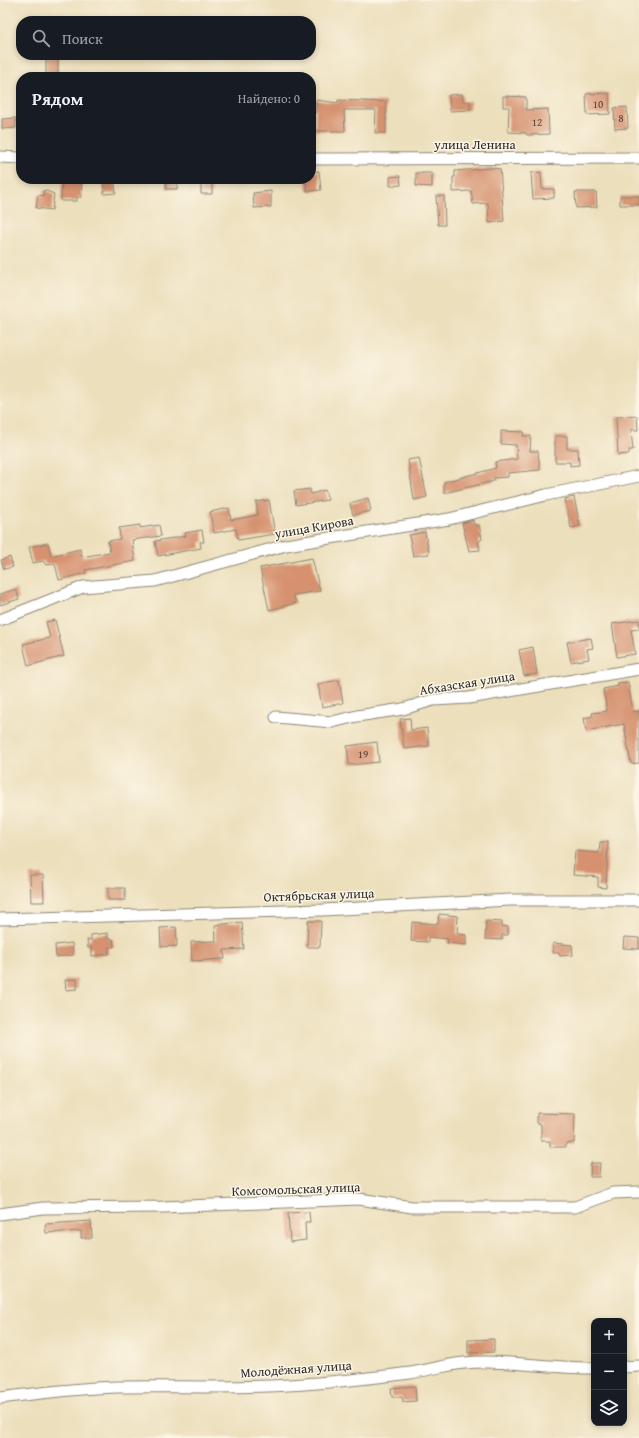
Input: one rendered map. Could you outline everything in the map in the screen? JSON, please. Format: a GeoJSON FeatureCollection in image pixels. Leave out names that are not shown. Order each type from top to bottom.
{"type":"FeatureCollection","features":[{"type":"Feature","properties":{"kind":"street"},"geometry":{"type":"LineString","coordinates":[[0,157],[16,158]]}},
{"type":"Feature","properties":{"kind":"street","name":"улица Ленина"},"geometry":{"type":"LineString","coordinates":[[316,159],[639,158]]}},
{"type":"Feature","properties":{"kind":"street","name":"улица Кирова"},"geometry":{"type":"LineString","coordinates":[[0,620],[83,587],[154,581],[286,545],[449,519],[546,495],[639,476]]}},
{"type":"Feature","properties":{"kind":"street","name":"Абхазская улица"},"geometry":{"type":"LineString","coordinates":[[276,717],[332,722],[357,716],[403,709],[433,700],[470,698],[639,668]]}},
{"type":"Feature","properties":{"kind":"street","name":"Октябрьская улица"},"geometry":{"type":"LineString","coordinates":[[0,919],[323,910],[510,900],[639,900]]}},
{"type":"Feature","properties":{"kind":"street","name":"Комсомольская улица"},"geometry":{"type":"LineString","coordinates":[[0,1214],[43,1208],[171,1207],[359,1199],[412,1207],[575,1207],[613,1193],[639,1192]]}},
{"type":"Feature","properties":{"kind":"street","name":"Молодёжная улица"},"geometry":{"type":"LineString","coordinates":[[0,1398],[40,1393],[117,1387],[246,1387],[329,1382],[411,1373],[464,1363],[501,1363],[591,1368]]}},
{"type":"Feature","properties":{"kind":"street"},"geometry":{"type":"LineString","coordinates":[[627,1367],[639,1366]]}},
{"type":"Feature","properties":{"kind":"building"},"geometry":{"type":"Polygon","coordinates":[[[46,60],[58,60],[58,72],[46,72],[46,60]]]}},
{"type":"Feature","properties":{"kind":"building"},"geometry":{"type":"Polygon","coordinates":[[[609,93],[610,114],[587,115],[586,94],[609,93]]]}},
{"type":"Feature","properties":{"kind":"building"},"geometry":{"type":"Polygon","coordinates":[[[462,94],[463,102],[470,101],[470,110],[450,111],[449,95],[462,94]]]}},
{"type":"Feature","properties":{"kind":"building"},"geometry":{"type":"Polygon","coordinates":[[[503,96],[526,97],[526,110],[548,109],[549,134],[527,135],[526,133],[508,132],[509,107],[503,107],[503,96]]]}},
{"type":"Feature","properties":{"kind":"building"},"geometry":{"type":"Polygon","coordinates":[[[316,100],[338,103],[338,100],[386,102],[386,133],[375,133],[376,110],[344,110],[345,131],[316,131],[316,100]]]}},
{"type":"Feature","properties":{"kind":"building"},"geometry":{"type":"Polygon","coordinates":[[[627,107],[628,128],[615,129],[614,108],[627,107]]]}},
{"type":"Feature","properties":{"kind":"building"},"geometry":{"type":"Polygon","coordinates":[[[16,118],[16,128],[2,129],[2,119],[16,118]]]}},
{"type":"Feature","properties":{"kind":"building"},"geometry":{"type":"Polygon","coordinates":[[[492,168],[500,169],[504,221],[489,223],[488,203],[473,204],[471,191],[453,192],[453,177],[455,177],[455,171],[492,168]]]}},
{"type":"Feature","properties":{"kind":"building"},"geometry":{"type":"Polygon","coordinates":[[[316,171],[319,171],[321,190],[307,191],[306,184],[316,184],[316,171]]]}},
{"type":"Feature","properties":{"kind":"building"},"geometry":{"type":"Polygon","coordinates":[[[541,172],[542,189],[554,189],[554,198],[533,199],[531,173],[541,172]]]}},
{"type":"Feature","properties":{"kind":"building"},"geometry":{"type":"Polygon","coordinates":[[[416,173],[432,173],[432,187],[416,186],[416,173]]]}},
{"type":"Feature","properties":{"kind":"building"},"geometry":{"type":"Polygon","coordinates":[[[400,176],[401,185],[390,186],[390,177],[400,176]]]}},
{"type":"Feature","properties":{"kind":"building"},"geometry":{"type":"Polygon","coordinates":[[[62,184],[82,184],[81,197],[77,197],[77,201],[61,201],[62,184]]]}},
{"type":"Feature","properties":{"kind":"building"},"geometry":{"type":"Polygon","coordinates":[[[103,184],[115,184],[116,193],[104,194],[103,184]]]}},
{"type":"Feature","properties":{"kind":"building"},"geometry":{"type":"Polygon","coordinates":[[[166,184],[178,184],[177,189],[166,189],[166,184]]]}},
{"type":"Feature","properties":{"kind":"building"},"geometry":{"type":"Polygon","coordinates":[[[201,184],[212,184],[212,194],[201,194],[201,184]]]}},
{"type":"Feature","properties":{"kind":"building"},"geometry":{"type":"Polygon","coordinates":[[[44,190],[54,194],[52,210],[36,208],[38,195],[43,196],[44,190]]]}},
{"type":"Feature","properties":{"kind":"building"},"geometry":{"type":"Polygon","coordinates":[[[271,191],[271,207],[254,208],[253,193],[271,191]]]}},
{"type":"Feature","properties":{"kind":"building"},"geometry":{"type":"Polygon","coordinates":[[[575,192],[596,192],[597,207],[576,208],[575,192]]]}},
{"type":"Feature","properties":{"kind":"building"},"geometry":{"type":"Polygon","coordinates":[[[436,196],[444,196],[445,225],[438,225],[436,196]]]}},
{"type":"Feature","properties":{"kind":"building"},"geometry":{"type":"Polygon","coordinates":[[[620,196],[639,196],[639,205],[620,205],[620,196]]]}},
{"type":"Feature","properties":{"kind":"building"},"geometry":{"type":"Polygon","coordinates":[[[637,416],[638,430],[631,430],[633,450],[629,450],[629,454],[618,455],[616,417],[637,416]]]}},
{"type":"Feature","properties":{"kind":"building"},"geometry":{"type":"Polygon","coordinates":[[[501,431],[524,432],[523,436],[531,436],[530,451],[538,451],[540,470],[508,473],[508,477],[494,478],[494,481],[444,493],[444,482],[496,468],[495,462],[517,459],[516,445],[501,444],[501,431]]]}},
{"type":"Feature","properties":{"kind":"building"},"geometry":{"type":"Polygon","coordinates":[[[555,436],[567,436],[567,449],[578,449],[579,465],[570,466],[570,462],[555,462],[555,436]]]}},
{"type":"Feature","properties":{"kind":"building"},"geometry":{"type":"Polygon","coordinates":[[[419,458],[427,497],[414,500],[408,460],[419,458]]]}},
{"type":"Feature","properties":{"kind":"building"},"geometry":{"type":"Polygon","coordinates":[[[310,489],[311,494],[325,490],[328,500],[296,505],[294,491],[310,489]]]}},
{"type":"Feature","properties":{"kind":"building"},"geometry":{"type":"Polygon","coordinates":[[[574,497],[580,526],[571,528],[565,499],[574,497]]]}},
{"type":"Feature","properties":{"kind":"building"},"geometry":{"type":"Polygon","coordinates":[[[368,498],[371,511],[353,515],[350,503],[368,498]]]}},
{"type":"Feature","properties":{"kind":"building"},"geometry":{"type":"Polygon","coordinates":[[[269,500],[275,534],[238,540],[236,529],[214,533],[210,512],[229,508],[231,520],[258,515],[256,502],[269,500]]]}},
{"type":"Feature","properties":{"kind":"building"},"geometry":{"type":"Polygon","coordinates":[[[473,520],[474,525],[479,525],[482,539],[478,542],[480,550],[469,551],[462,523],[473,520]]]}},
{"type":"Feature","properties":{"kind":"building"},"geometry":{"type":"Polygon","coordinates":[[[140,525],[140,528],[159,525],[161,536],[132,540],[135,561],[85,570],[86,573],[59,580],[55,564],[46,565],[43,561],[33,563],[29,547],[48,543],[51,556],[80,549],[82,557],[110,552],[108,541],[120,539],[119,528],[140,525]]]}},
{"type":"Feature","properties":{"kind":"building"},"geometry":{"type":"Polygon","coordinates":[[[202,530],[204,542],[200,542],[201,548],[158,556],[155,541],[186,536],[185,533],[202,530]]]}},
{"type":"Feature","properties":{"kind":"building"},"geometry":{"type":"Polygon","coordinates":[[[425,532],[429,554],[413,556],[409,535],[425,532]]]}},
{"type":"Feature","properties":{"kind":"building"},"geometry":{"type":"Polygon","coordinates":[[[10,557],[13,567],[4,569],[1,560],[10,557]]]}},
{"type":"Feature","properties":{"kind":"building"},"geometry":{"type":"Polygon","coordinates":[[[312,558],[320,591],[293,595],[296,603],[269,610],[260,568],[312,558]]]}},
{"type":"Feature","properties":{"kind":"building"},"geometry":{"type":"Polygon","coordinates":[[[16,589],[19,599],[0,605],[0,594],[16,589]]]}},
{"type":"Feature","properties":{"kind":"building"},"geometry":{"type":"Polygon","coordinates":[[[55,620],[64,656],[28,666],[23,644],[50,638],[46,622],[55,620]]]}},
{"type":"Feature","properties":{"kind":"building"},"geometry":{"type":"Polygon","coordinates":[[[639,620],[639,629],[631,630],[635,654],[617,657],[612,624],[639,620]]]}},
{"type":"Feature","properties":{"kind":"building"},"geometry":{"type":"Polygon","coordinates":[[[591,638],[593,648],[587,649],[589,659],[571,662],[567,642],[591,638]]]}},
{"type":"Feature","properties":{"kind":"building"},"geometry":{"type":"Polygon","coordinates":[[[533,647],[537,674],[524,676],[519,650],[533,647]]]}},
{"type":"Feature","properties":{"kind":"building"},"geometry":{"type":"Polygon","coordinates":[[[339,680],[343,703],[322,707],[318,684],[339,680]]]}},
{"type":"Feature","properties":{"kind":"building"},"geometry":{"type":"Polygon","coordinates":[[[628,682],[633,712],[639,711],[639,763],[631,764],[624,724],[586,731],[584,718],[593,716],[592,713],[607,711],[603,689],[618,686],[618,683],[628,682]]]}},
{"type":"Feature","properties":{"kind":"building"},"geometry":{"type":"Polygon","coordinates":[[[410,718],[411,730],[427,728],[429,746],[404,749],[400,719],[410,718]]]}},
{"type":"Feature","properties":{"kind":"building"},"geometry":{"type":"Polygon","coordinates":[[[377,742],[379,762],[349,765],[347,746],[377,742]]]}},
{"type":"Feature","properties":{"kind":"building"},"geometry":{"type":"Polygon","coordinates":[[[600,842],[608,842],[606,888],[598,887],[598,877],[573,875],[575,851],[599,853],[600,842]]]}},
{"type":"Feature","properties":{"kind":"building"},"geometry":{"type":"Polygon","coordinates":[[[30,875],[43,875],[44,902],[31,902],[30,875]]]}},
{"type":"Feature","properties":{"kind":"building"},"geometry":{"type":"Polygon","coordinates":[[[108,888],[125,888],[125,900],[108,900],[108,888]]]}},
{"type":"Feature","properties":{"kind":"building"},"geometry":{"type":"Polygon","coordinates":[[[439,914],[458,916],[457,934],[466,935],[466,945],[447,943],[448,939],[428,937],[428,942],[411,941],[412,922],[438,924],[439,914]]]}},
{"type":"Feature","properties":{"kind":"building"},"geometry":{"type":"Polygon","coordinates":[[[308,921],[321,921],[320,947],[307,947],[308,921]]]}},
{"type":"Feature","properties":{"kind":"building"},"geometry":{"type":"Polygon","coordinates":[[[486,921],[502,922],[502,926],[508,927],[508,935],[502,935],[502,940],[485,939],[486,921]]]}},
{"type":"Feature","properties":{"kind":"building"},"geometry":{"type":"Polygon","coordinates":[[[242,922],[244,949],[224,950],[225,959],[192,961],[191,942],[216,941],[215,925],[242,922]]]}},
{"type":"Feature","properties":{"kind":"building"},"geometry":{"type":"Polygon","coordinates":[[[176,927],[177,946],[161,947],[160,928],[176,927]]]}},
{"type":"Feature","properties":{"kind":"building"},"geometry":{"type":"Polygon","coordinates":[[[108,933],[108,939],[113,939],[114,947],[109,947],[109,954],[92,956],[92,948],[88,948],[87,940],[91,940],[91,935],[108,933]]]}},
{"type":"Feature","properties":{"kind":"building"},"geometry":{"type":"Polygon","coordinates":[[[624,937],[639,938],[639,949],[623,948],[624,937]]]}},
{"type":"Feature","properties":{"kind":"building"},"geometry":{"type":"Polygon","coordinates":[[[72,943],[73,955],[56,957],[55,945],[72,943]]]}},
{"type":"Feature","properties":{"kind":"building"},"geometry":{"type":"Polygon","coordinates":[[[553,943],[572,945],[573,955],[560,956],[559,953],[553,953],[553,943]]]}},
{"type":"Feature","properties":{"kind":"building"},"geometry":{"type":"Polygon","coordinates":[[[77,979],[77,989],[66,990],[65,980],[77,979]]]}},
{"type":"Feature","properties":{"kind":"building"},"geometry":{"type":"Polygon","coordinates":[[[537,1113],[575,1114],[574,1143],[566,1143],[566,1147],[550,1147],[550,1141],[541,1141],[541,1124],[537,1123],[537,1113]]]}},
{"type":"Feature","properties":{"kind":"building"},"geometry":{"type":"Polygon","coordinates":[[[591,1163],[600,1163],[599,1177],[590,1177],[591,1163]]]}},
{"type":"Feature","properties":{"kind":"building"},"geometry":{"type":"Polygon","coordinates":[[[309,1212],[310,1222],[305,1222],[306,1240],[290,1242],[288,1213],[309,1212]]]}},
{"type":"Feature","properties":{"kind":"building"},"geometry":{"type":"Polygon","coordinates":[[[91,1221],[92,1238],[81,1238],[81,1231],[46,1233],[45,1224],[91,1221]]]}},
{"type":"Feature","properties":{"kind":"building"},"geometry":{"type":"Polygon","coordinates":[[[494,1339],[494,1352],[468,1353],[468,1340],[494,1339]]]}},
{"type":"Feature","properties":{"kind":"building"},"geometry":{"type":"Polygon","coordinates":[[[415,1386],[416,1401],[403,1402],[402,1397],[392,1397],[391,1388],[415,1386]]]}}]}
